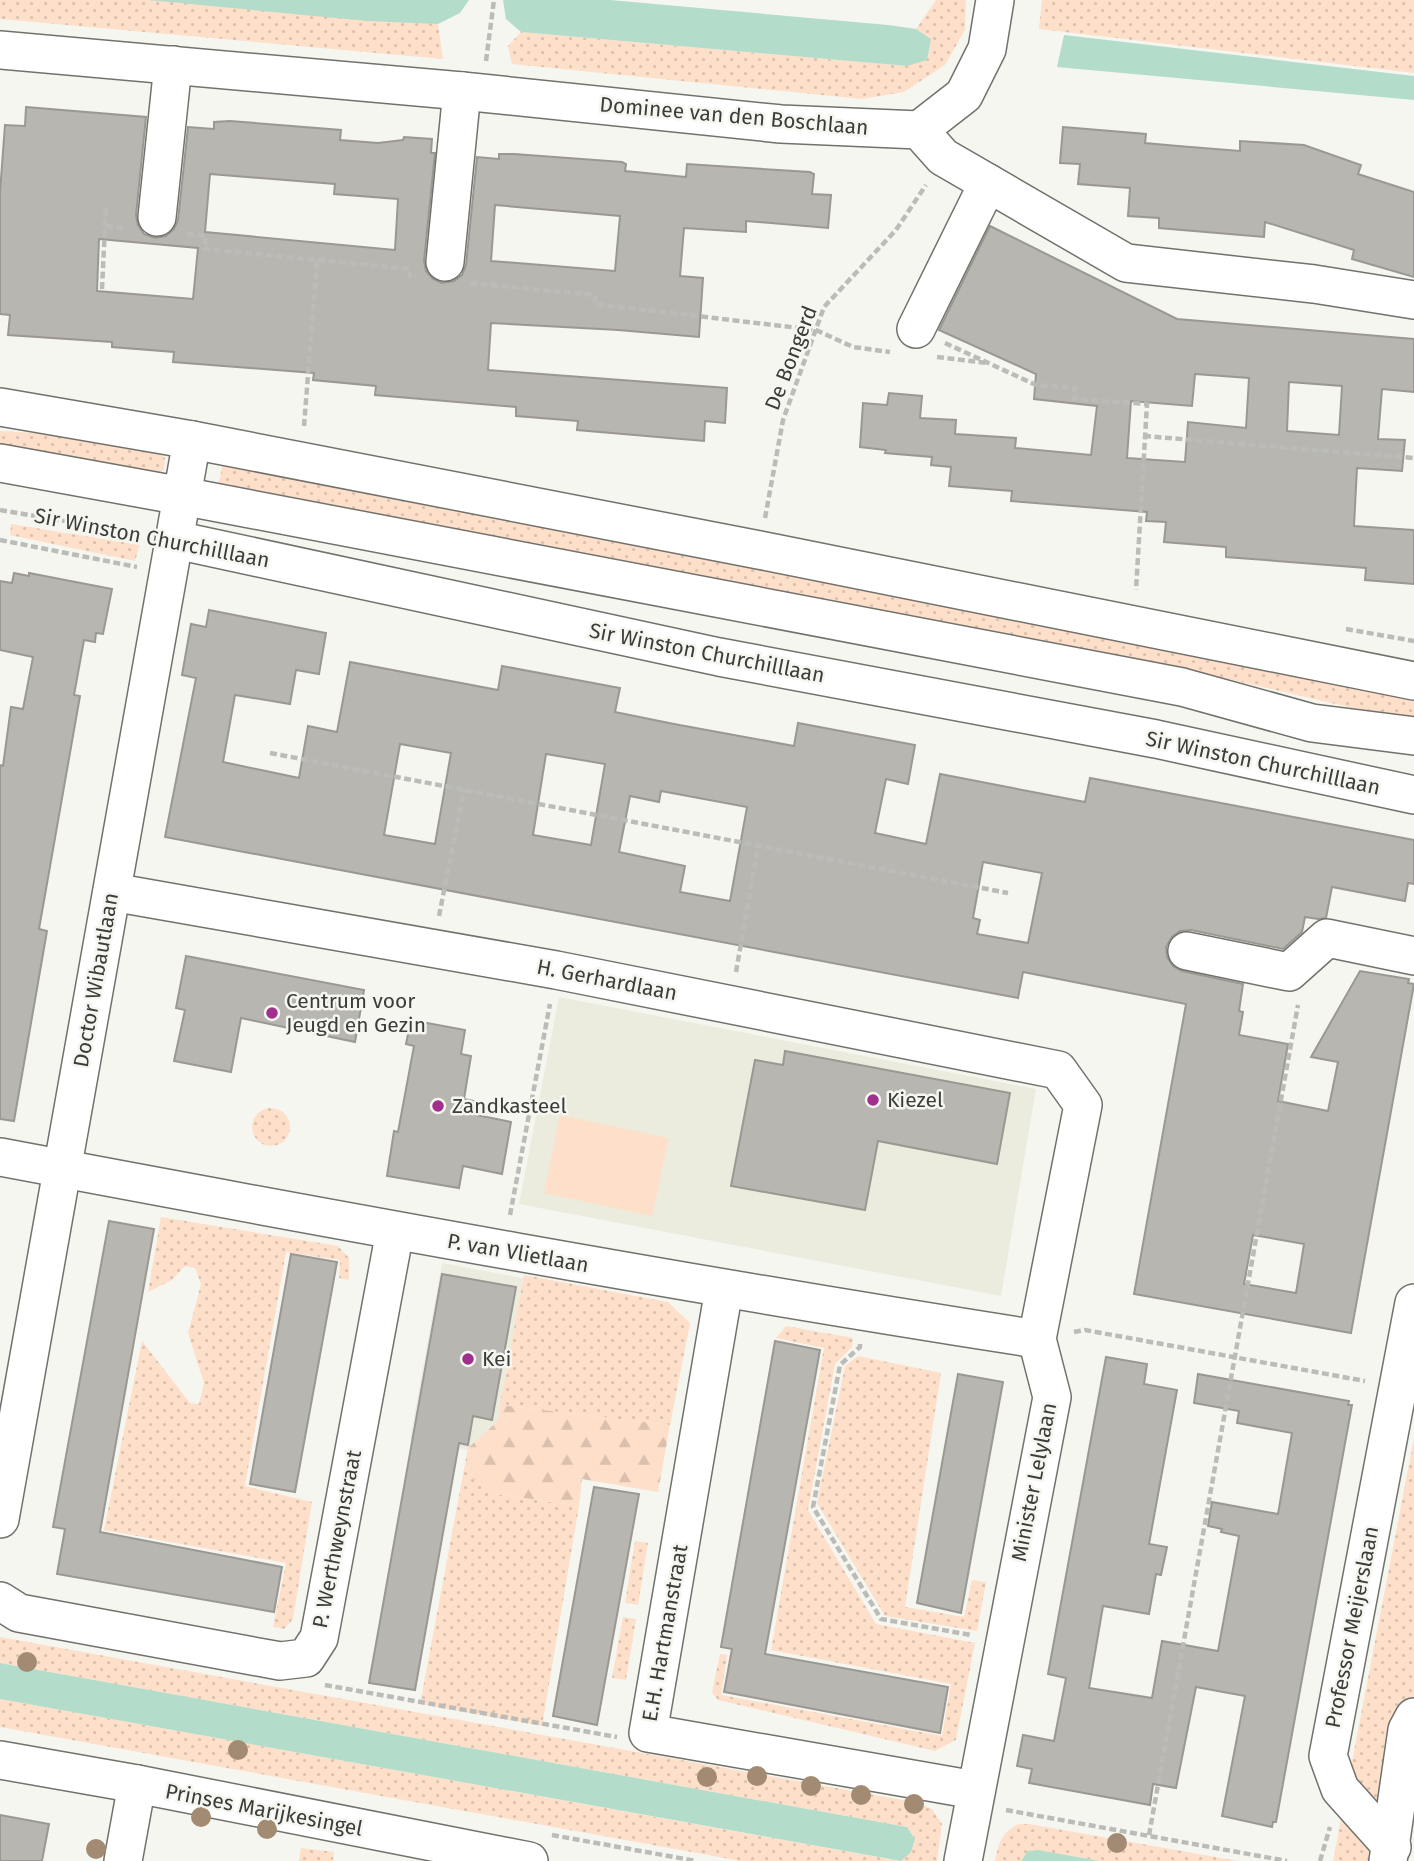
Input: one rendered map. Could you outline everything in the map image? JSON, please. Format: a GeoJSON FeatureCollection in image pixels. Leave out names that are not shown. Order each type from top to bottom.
{"type":"FeatureCollection","features":[{"type":"Feature","properties":{"kind":"street"},"geometry":{"type":"LineString","coordinates":[[995,0],[987,49],[964,95],[919,130],[943,157],[1126,263],[1314,284],[1414,300]]}},
{"type":"Feature","properties":{"kind":"street","name":"Dominee van den Boschlaan"},"geometry":{"type":"LineString","coordinates":[[0,50],[462,91],[781,124],[919,130]]}},
{"type":"Feature","properties":{"kind":"street"},"geometry":{"type":"LineString","coordinates":[[157,217],[173,65]]}},
{"type":"Feature","properties":{"kind":"street"},"geometry":{"type":"LineString","coordinates":[[445,262],[462,91]]}},
{"type":"Feature","properties":{"kind":"street"},"geometry":{"type":"LineString","coordinates":[[916,329],[988,183]]}},
{"type":"Feature","properties":{"kind":"street"},"geometry":{"type":"LineString","coordinates":[[0,407],[192,440],[1414,681]]}},
{"type":"Feature","properties":{"kind":"street","name":"Doctor Wibautlaan"},"geometry":{"type":"LineString","coordinates":[[0,1519],[192,440]]}},
{"type":"Feature","properties":{"kind":"street"},"geometry":{"type":"LineString","coordinates":[[0,463],[1182,687],[1312,723],[1414,736]]}},
{"type":"Feature","properties":{"kind":"street","name":"Sir Winston Churchilllaan"},"geometry":{"type":"LineString","coordinates":[[176,540],[719,657],[1156,739],[1414,795]]}},
{"type":"Feature","properties":{"kind":"street","name":"H. Gerhardlaan"},"geometry":{"type":"LineString","coordinates":[[112,892],[556,970],[1058,1070],[1083,1105]]}},
{"type":"Feature","properties":{"kind":"street"},"geometry":{"type":"LineString","coordinates":[[1187,951],[1289,972],[1327,938],[1414,956]]}},
{"type":"Feature","properties":{"kind":"street","name":"Minister Lelylaan"},"geometry":{"type":"LineString","coordinates":[[963,1861],[987,1800],[1004,1640],[1052,1397],[1037,1339],[1083,1105]]}},
{"type":"Feature","properties":{"kind":"street","name":"P. van Vlietlaan"},"geometry":{"type":"LineString","coordinates":[[0,1157],[724,1289],[1037,1339]]}},
{"type":"Feature","properties":{"kind":"street","name":"P. Werthweynstraat"},"geometry":{"type":"LineString","coordinates":[[0,1601],[19,1613],[280,1661],[306,1658],[319,1638],[395,1231]]}},
{"type":"Feature","properties":{"kind":"street","name":"E.H. Hartmanstraat"},"geometry":{"type":"LineString","coordinates":[[724,1289],[648,1733],[987,1800]]}},
{"type":"Feature","properties":{"kind":"street","name":"Professor Meijerslaan"},"geometry":{"type":"LineString","coordinates":[[1390,1854],[1340,1789],[1328,1756],[1414,1303]]}},
{"type":"Feature","properties":{"kind":"street"},"geometry":{"type":"LineString","coordinates":[[1390,1854],[1407,1730],[1414,1717]]}},
{"type":"Feature","properties":{"kind":"street","name":"Prinses Marijkesingel"},"geometry":{"type":"LineString","coordinates":[[0,1760],[137,1784],[473,1856],[529,1861]]}},
{"type":"Feature","properties":{"kind":"street"},"geometry":{"type":"LineString","coordinates":[[123,1861],[137,1784]]}},
{"type":"Feature","properties":{"kind":"path"},"geometry":{"type":"LineString","coordinates":[[489,38],[494,0]]}},
{"type":"Feature","properties":{"kind":"path","name":"De Bongerd"},"geometry":{"type":"LineString","coordinates":[[763,525],[783,420],[824,307],[896,230],[943,157]]}},
{"type":"Feature","properties":{"kind":"path"},"geometry":{"type":"LineString","coordinates":[[102,289],[106,205]]}},
{"type":"Feature","properties":{"kind":"path"},"geometry":{"type":"LineString","coordinates":[[304,427],[317,260]]}},
{"type":"Feature","properties":{"kind":"path"},"geometry":{"type":"LineString","coordinates":[[916,329],[1036,385],[1075,388],[1074,399],[1147,404],[1136,591]]}},
{"type":"Feature","properties":{"kind":"path"},"geometry":{"type":"LineString","coordinates":[[1144,436],[1414,457]]}},
{"type":"Feature","properties":{"kind":"path","name":"Sir Winston Churchilllaan"},"geometry":{"type":"LineString","coordinates":[[0,510],[176,540]]}},
{"type":"Feature","properties":{"kind":"path"},"geometry":{"type":"LineString","coordinates":[[0,540],[138,567],[176,540]]}},
{"type":"Feature","properties":{"kind":"path"},"geometry":{"type":"LineString","coordinates":[[270,753],[1008,893]]}},
{"type":"Feature","properties":{"kind":"path"},"geometry":{"type":"LineString","coordinates":[[432,948],[464,790]]}},
{"type":"Feature","properties":{"kind":"path"},"geometry":{"type":"LineString","coordinates":[[730,1004],[758,846]]}},
{"type":"Feature","properties":{"kind":"path"},"geometry":{"type":"LineString","coordinates":[[1149,1835],[1306,956]]}},
{"type":"Feature","properties":{"kind":"path"},"geometry":{"type":"LineString","coordinates":[[503,1250],[556,970]]}},
{"type":"Feature","properties":{"kind":"path"},"geometry":{"type":"LineString","coordinates":[[864,1312],[860,1347],[840,1365],[813,1507],[881,1619],[1004,1640]]}},
{"type":"Feature","properties":{"kind":"path"},"geometry":{"type":"LineString","coordinates":[[1037,1339],[1086,1329],[1397,1387]]}},
{"type":"Feature","properties":{"kind":"path"},"geometry":{"type":"LineString","coordinates":[[280,1661],[321,1684],[628,1739],[648,1733]]}},
{"type":"Feature","properties":{"kind":"path"},"geometry":{"type":"LineString","coordinates":[[987,1800],[1287,1861]]}},
{"type":"Feature","properties":{"kind":"shaded area"},"geometry":{"type":"Polygon","coordinates":[[[148,0],[469,0],[460,13],[438,24],[367,21],[148,0]]]}},
{"type":"Feature","properties":{"kind":"shaded area"},"geometry":{"type":"Polygon","coordinates":[[[503,0],[610,0],[888,25],[916,29],[931,39],[927,60],[907,66],[521,32],[506,19],[503,0]]]}},
{"type":"Feature","properties":{"kind":"shaded area"},"geometry":{"type":"Polygon","coordinates":[[[1064,35],[1414,76],[1414,100],[1057,67],[1064,35]]]}},
{"type":"Feature","properties":{"kind":"shaded area"},"geometry":{"type":"Polygon","coordinates":[[[559,997],[1036,1089],[1001,1296],[519,1204],[559,997]]]}},
{"type":"Feature","properties":{"kind":"shaded area","name":"Kei"},"geometry":{"type":"Polygon","coordinates":[[[442,1263],[527,1279],[495,1455],[410,1439],[442,1263]]]}},
{"type":"Feature","properties":{"kind":"shaded area"},"geometry":{"type":"Polygon","coordinates":[[[0,1663],[907,1827],[915,1839],[911,1852],[901,1861],[0,1699],[0,1663]]]}},
{"type":"Feature","properties":{"kind":"shaded area"},"geometry":{"type":"Polygon","coordinates":[[[1037,1850],[1100,1861],[1021,1861],[1028,1851],[1037,1850]]]}},
{"type":"Feature","properties":{"kind":"green space"},"geometry":{"type":"Polygon","coordinates":[[[0,0],[158,0],[438,24],[443,59],[0,19],[0,0]]]}},
{"type":"Feature","properties":{"kind":"green space"},"geometry":{"type":"Polygon","coordinates":[[[936,0],[966,0],[965,30],[945,65],[904,92],[862,99],[512,64],[508,46],[521,32],[907,66],[931,39],[916,29],[936,0]]]}},
{"type":"Feature","properties":{"kind":"green space"},"geometry":{"type":"Polygon","coordinates":[[[1042,0],[1414,0],[1414,73],[1039,29],[1042,0]]]}},
{"type":"Feature","properties":{"kind":"green space"},"geometry":{"type":"Polygon","coordinates":[[[0,431],[71,435],[158,452],[165,458],[164,470],[156,476],[0,447],[0,431]]]}},
{"type":"Feature","properties":{"kind":"green space"},"geometry":{"type":"Polygon","coordinates":[[[223,464],[1414,688],[1414,722],[1228,679],[218,485],[223,464]]]}},
{"type":"Feature","properties":{"kind":"green space"},"geometry":{"type":"Polygon","coordinates":[[[11,524],[140,545],[135,561],[10,535],[11,524]]]}},
{"type":"Feature","properties":{"kind":"green space"},"geometry":{"type":"Polygon","coordinates":[[[271,1108],[284,1114],[290,1127],[284,1140],[271,1146],[258,1140],[252,1127],[258,1114],[271,1108]]]}},
{"type":"Feature","properties":{"kind":"green space"},"geometry":{"type":"Polygon","coordinates":[[[560,1115],[669,1138],[652,1216],[544,1193],[560,1115]]]}},
{"type":"Feature","properties":{"kind":"green space"},"geometry":{"type":"Polygon","coordinates":[[[161,1217],[338,1246],[349,1258],[349,1280],[339,1278],[340,1260],[286,1252],[245,1486],[312,1502],[293,1619],[284,1629],[273,1627],[286,1563],[104,1530],[142,1341],[190,1403],[199,1404],[204,1383],[188,1333],[201,1284],[195,1268],[185,1266],[172,1280],[148,1292],[161,1217]]]}},
{"type":"Feature","properties":{"kind":"green space"},"geometry":{"type":"Polygon","coordinates":[[[524,1275],[668,1302],[690,1323],[670,1425],[500,1405],[524,1275]]]}},
{"type":"Feature","properties":{"kind":"green space"},"geometry":{"type":"Polygon","coordinates":[[[786,1326],[853,1338],[852,1347],[835,1364],[808,1510],[876,1624],[975,1643],[956,1740],[935,1751],[718,1700],[712,1693],[720,1654],[727,1655],[721,1695],[942,1736],[951,1684],[771,1650],[824,1348],[776,1338],[786,1326]]]}},
{"type":"Feature","properties":{"kind":"green space"},"geometry":{"type":"Polygon","coordinates":[[[858,1356],[941,1373],[905,1607],[964,1617],[972,1580],[986,1582],[977,1631],[885,1616],[817,1503],[845,1366],[858,1356]]]}},
{"type":"Feature","properties":{"kind":"green space"},"geometry":{"type":"Polygon","coordinates":[[[500,1405],[670,1425],[658,1492],[582,1479],[579,1506],[497,1494],[474,1479],[468,1448],[498,1421],[500,1405]]]}},
{"type":"Feature","properties":{"kind":"green space"},"geometry":{"type":"Polygon","coordinates":[[[1414,1438],[1414,1696],[1393,1745],[1370,1861],[1333,1861],[1414,1438]]]}},
{"type":"Feature","properties":{"kind":"green space"},"geometry":{"type":"Polygon","coordinates":[[[468,1448],[474,1479],[497,1494],[579,1506],[542,1726],[420,1704],[468,1448]]]}},
{"type":"Feature","properties":{"kind":"green space"},"geometry":{"type":"Polygon","coordinates":[[[635,1541],[648,1543],[638,1605],[625,1603],[635,1541]]]}},
{"type":"Feature","properties":{"kind":"green space"},"geometry":{"type":"Polygon","coordinates":[[[623,1617],[636,1619],[626,1680],[612,1678],[623,1617]]]}},
{"type":"Feature","properties":{"kind":"green space"},"geometry":{"type":"Polygon","coordinates":[[[0,1637],[919,1803],[932,1809],[942,1824],[937,1861],[900,1861],[911,1852],[915,1839],[907,1827],[0,1663],[0,1637]]]}},
{"type":"Feature","properties":{"kind":"green space"},"geometry":{"type":"Polygon","coordinates":[[[0,1699],[900,1861],[741,1861],[0,1727],[0,1699]]]}},
{"type":"Feature","properties":{"kind":"green space"},"geometry":{"type":"Polygon","coordinates":[[[1019,1824],[1238,1861],[1100,1861],[1037,1850],[1028,1851],[1021,1861],[995,1861],[1002,1839],[1019,1824]]]}},
{"type":"Feature","properties":{"kind":"green space"},"geometry":{"type":"Polygon","coordinates":[[[301,1848],[334,1852],[333,1861],[299,1861],[301,1848]]]}},
{"type":"Feature","properties":{"kind":"building"},"geometry":{"type":"Polygon","coordinates":[[[26,107],[146,117],[136,215],[144,234],[155,238],[166,236],[174,229],[178,220],[188,127],[214,129],[214,122],[230,121],[341,130],[340,140],[378,143],[403,140],[404,137],[432,139],[431,153],[435,153],[424,261],[426,271],[433,279],[442,283],[454,281],[462,275],[466,265],[477,157],[499,159],[499,154],[514,154],[622,162],[626,164],[625,171],[686,177],[687,164],[810,172],[814,174],[812,194],[831,195],[828,228],[746,221],[746,232],[684,228],[680,276],[703,278],[699,337],[491,323],[488,370],[727,388],[725,423],[705,421],[704,441],[577,430],[578,421],[516,416],[516,407],[375,395],[376,386],[313,380],[314,373],[173,362],[174,352],[112,347],[112,342],[8,335],[10,315],[0,314],[0,192],[5,125],[25,126],[26,107]],[[210,174],[205,232],[395,250],[398,199],[334,194],[335,184],[210,174]],[[495,205],[491,261],[615,271],[620,216],[495,205]],[[99,239],[97,291],[193,299],[198,248],[99,239]]]}},
{"type":"Feature","properties":{"kind":"building"},"geometry":{"type":"Polygon","coordinates":[[[1063,127],[1146,134],[1145,143],[1240,151],[1240,141],[1304,145],[1361,165],[1358,174],[1414,192],[1414,277],[1352,259],[1354,250],[1265,222],[1264,237],[1159,228],[1159,218],[1128,216],[1130,188],[1078,184],[1080,164],[1060,163],[1063,127]]]}},
{"type":"Feature","properties":{"kind":"building"},"geometry":{"type":"Polygon","coordinates":[[[990,226],[1177,319],[1414,339],[1414,392],[1382,389],[1378,439],[1405,440],[1402,471],[1357,468],[1354,526],[1414,530],[1414,584],[1365,580],[1366,568],[1226,557],[1226,547],[1164,542],[1166,522],[1146,521],[1147,512],[1011,501],[1012,491],[949,486],[951,467],[931,465],[932,457],[885,453],[886,450],[860,447],[863,403],[887,405],[889,393],[922,396],[920,418],[956,420],[955,434],[1016,438],[1015,448],[1091,455],[1097,406],[1034,399],[1036,374],[939,330],[990,226]],[[1195,374],[1192,406],[1131,401],[1127,458],[1185,462],[1188,422],[1246,428],[1249,378],[1195,374]],[[1289,382],[1287,431],[1339,435],[1342,386],[1289,382]]]}},
{"type":"Feature","properties":{"kind":"building"},"geometry":{"type":"Polygon","coordinates":[[[14,573],[29,576],[29,573],[112,589],[103,634],[96,633],[95,642],[84,640],[74,695],[80,696],[39,929],[47,931],[14,1121],[0,1119],[0,765],[3,766],[11,707],[23,709],[33,657],[0,650],[0,581],[12,583],[14,573]]]}},
{"type":"Feature","properties":{"kind":"building"},"geometry":{"type":"Polygon","coordinates":[[[209,610],[326,633],[319,674],[296,670],[290,704],[235,695],[223,762],[299,778],[308,726],[337,732],[350,662],[498,690],[502,666],[620,688],[615,712],[674,724],[794,746],[798,723],[915,745],[908,784],[886,779],[875,833],[926,844],[940,774],[1085,802],[1090,778],[1414,840],[1414,884],[1408,883],[1405,901],[1332,887],[1326,918],[1305,917],[1302,932],[1283,949],[1191,930],[1180,931],[1166,947],[1167,957],[1173,966],[1182,971],[1243,984],[1239,1011],[1243,1012],[1239,1035],[1288,1044],[1278,1101],[1328,1111],[1338,1062],[1311,1057],[1360,971],[1409,979],[1408,983],[1414,984],[1351,1333],[1134,1294],[1186,1004],[1023,972],[1018,998],[165,837],[196,678],[182,675],[191,624],[206,627],[209,610]],[[400,744],[384,835],[435,844],[451,753],[400,744]],[[546,754],[533,835],[591,845],[605,764],[546,754]],[[661,791],[659,802],[630,796],[619,852],[685,866],[680,892],[730,901],[747,807],[661,791]],[[983,862],[973,918],[980,920],[977,934],[1028,943],[1042,873],[983,862]],[[1253,1235],[1244,1284],[1296,1293],[1304,1244],[1253,1235]]]}},
{"type":"Feature","properties":{"kind":"building","name":"Centrum voor Jeugd en Gezin"},"geometry":{"type":"Polygon","coordinates":[[[186,956],[364,990],[355,1042],[241,1018],[231,1072],[174,1061],[185,1010],[176,1008],[186,956]]]}},
{"type":"Feature","properties":{"kind":"building","name":"Zandkasteel"},"geometry":{"type":"Polygon","coordinates":[[[411,1020],[465,1030],[461,1054],[471,1056],[464,1099],[474,1101],[472,1114],[511,1122],[502,1174],[463,1166],[459,1188],[387,1176],[394,1131],[398,1132],[414,1046],[406,1044],[411,1020]]]}},
{"type":"Feature","properties":{"kind":"building"},"geometry":{"type":"Polygon","coordinates":[[[785,1051],[1010,1093],[997,1164],[878,1141],[865,1210],[731,1186],[755,1060],[783,1065],[785,1051]]]}},
{"type":"Feature","properties":{"kind":"building"},"geometry":{"type":"Polygon","coordinates":[[[109,1221],[154,1229],[100,1532],[282,1567],[274,1612],[57,1574],[65,1529],[53,1527],[109,1221]]]}},
{"type":"Feature","properties":{"kind":"building"},"geometry":{"type":"Polygon","coordinates":[[[291,1254],[337,1262],[295,1492],[250,1484],[291,1254]]]}},
{"type":"Feature","properties":{"kind":"building"},"geometry":{"type":"Polygon","coordinates":[[[442,1274],[516,1287],[492,1420],[473,1416],[468,1445],[459,1443],[415,1690],[369,1683],[442,1274]]]}},
{"type":"Feature","properties":{"kind":"building"},"geometry":{"type":"Polygon","coordinates":[[[775,1341],[820,1350],[765,1654],[948,1687],[940,1733],[724,1692],[732,1649],[721,1647],[775,1341]]]}},
{"type":"Feature","properties":{"kind":"building"},"geometry":{"type":"Polygon","coordinates":[[[1106,1357],[1147,1364],[1144,1384],[1177,1390],[1149,1544],[1167,1547],[1161,1575],[1156,1574],[1149,1614],[1103,1606],[1089,1688],[1152,1698],[1162,1641],[1218,1651],[1239,1536],[1208,1526],[1212,1502],[1278,1514],[1292,1433],[1237,1423],[1239,1411],[1194,1403],[1198,1374],[1349,1401],[1348,1405],[1352,1405],[1276,1822],[1273,1822],[1272,1827],[1222,1816],[1245,1696],[1196,1687],[1176,1788],[1153,1784],[1150,1805],[1029,1783],[1032,1769],[1017,1766],[1023,1735],[1054,1741],[1066,1678],[1048,1674],[1106,1357]]]}},
{"type":"Feature","properties":{"kind":"building"},"geometry":{"type":"Polygon","coordinates":[[[958,1374],[1003,1382],[961,1613],[917,1603],[958,1374]]]}},
{"type":"Feature","properties":{"kind":"building"},"geometry":{"type":"Polygon","coordinates":[[[594,1487],[639,1494],[597,1725],[553,1716],[594,1487]]]}},
{"type":"Feature","properties":{"kind":"building"},"geometry":{"type":"Polygon","coordinates":[[[0,1815],[49,1824],[42,1861],[0,1861],[0,1815]]]}},
{"type":"Feature","properties":{"kind":"place","name":"Centrum voor Jeugd en Gezin"},"geometry":{"type":"Point","coordinates":[272,1013]}},
{"type":"Feature","properties":{"kind":"place","name":"Kiezel"},"geometry":{"type":"Point","coordinates":[873,1100]}},
{"type":"Feature","properties":{"kind":"place","name":"Zandkasteel"},"geometry":{"type":"Point","coordinates":[438,1106]}},
{"type":"Feature","properties":{"kind":"place","name":"Kei"},"geometry":{"type":"Point","coordinates":[468,1359]}}]}
